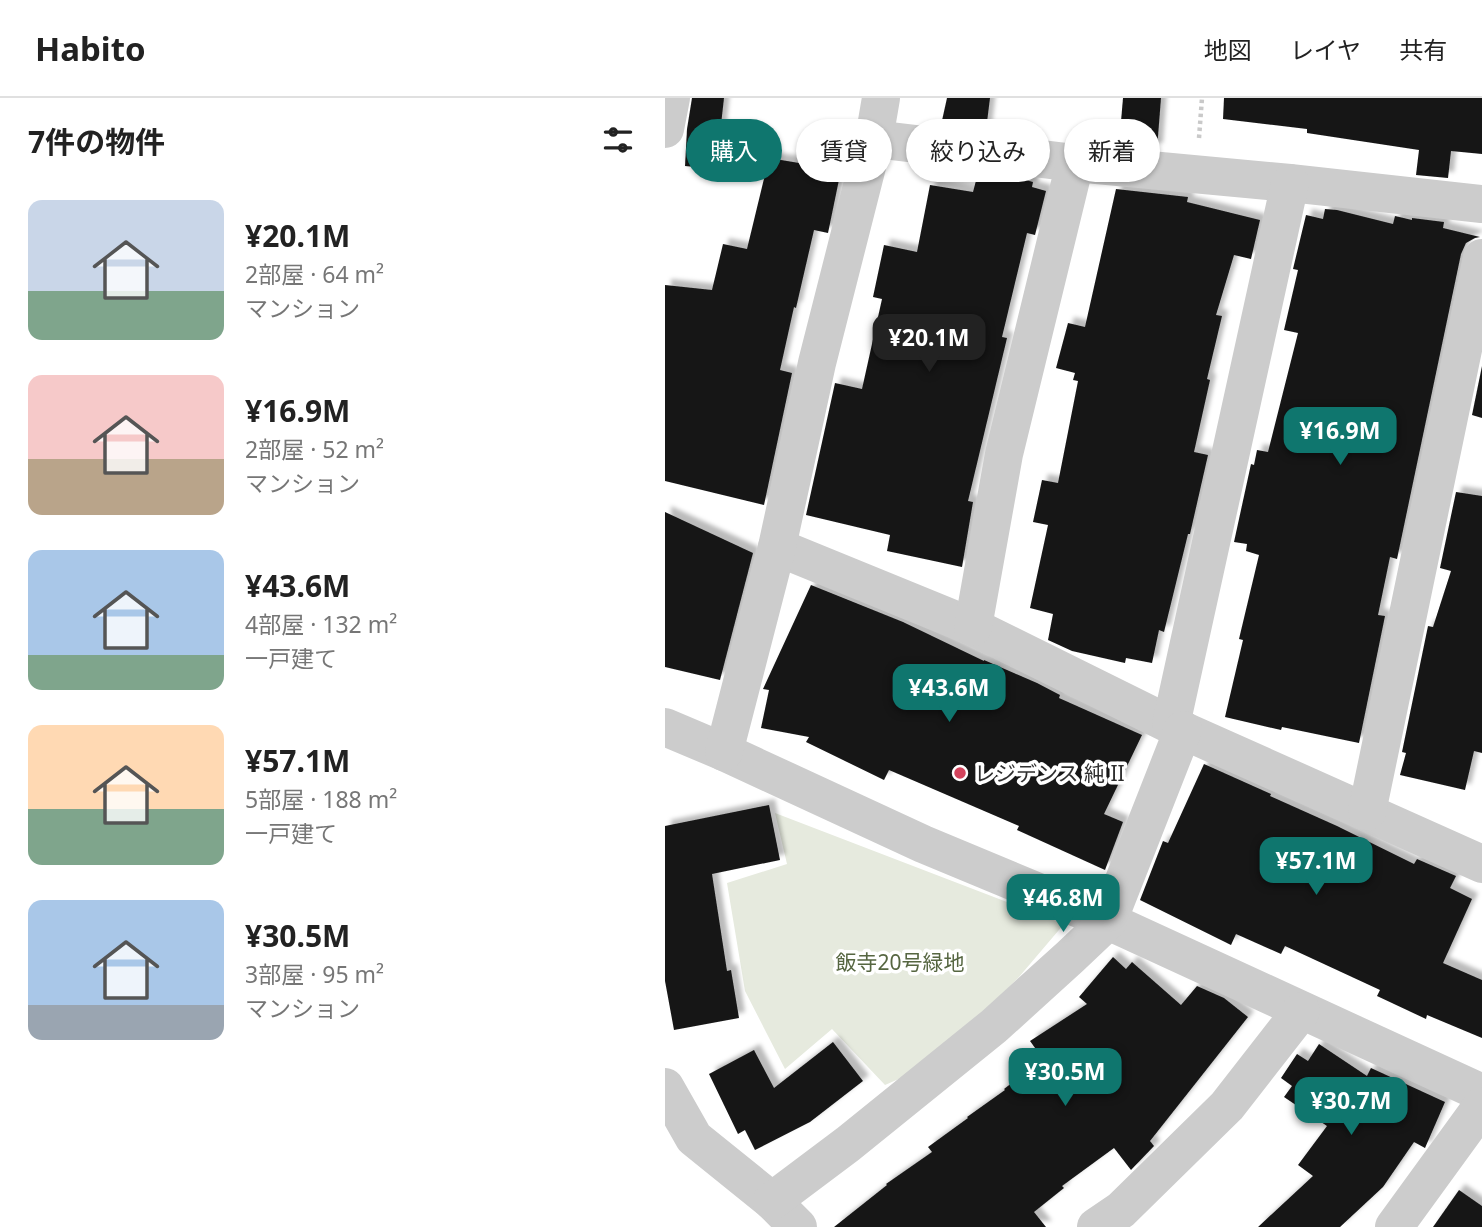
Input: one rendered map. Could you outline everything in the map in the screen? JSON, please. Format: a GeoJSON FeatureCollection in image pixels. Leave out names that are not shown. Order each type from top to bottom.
{"type":"FeatureCollection","features":[{"type":"Feature","properties":{"kind":"street"},"geometry":{"type":"LineString","coordinates":[[665,129],[671,98]]}},
{"type":"Feature","properties":{"kind":"street"},"geometry":{"type":"LineString","coordinates":[[877,119],[881,98]]}},
{"type":"Feature","properties":{"kind":"street"},"geometry":{"type":"LineString","coordinates":[[892,141],[1064,162]]}},
{"type":"Feature","properties":{"kind":"street"},"geometry":{"type":"LineString","coordinates":[[1160,171],[1482,204]]}},
{"type":"Feature","properties":{"kind":"street"},"geometry":{"type":"LineString","coordinates":[[725,752],[777,547],[817,363],[863,182]]}},
{"type":"Feature","properties":{"kind":"street"},"geometry":{"type":"LineString","coordinates":[[973,627],[1004,454],[1070,182]]}},
{"type":"Feature","properties":{"kind":"street"},"geometry":{"type":"LineString","coordinates":[[665,1087],[694,1138],[785,1214],[848,1144],[994,1026],[1108,921],[1177,728],[1290,183]]}},
{"type":"Feature","properties":{"kind":"street"},"geometry":{"type":"LineString","coordinates":[[1367,812],[1482,258]]}},
{"type":"Feature","properties":{"kind":"street"},"geometry":{"type":"LineString","coordinates":[[777,547],[973,627],[1177,728],[1482,864]]}},
{"type":"Feature","properties":{"kind":"street"},"geometry":{"type":"LineString","coordinates":[[665,727],[923,844],[1108,921],[1482,1093]]}},
{"type":"Feature","properties":{"kind":"street"},"geometry":{"type":"LineString","coordinates":[[1096,1227],[1121,1210],[1227,1106],[1301,1011]]}},
{"type":"Feature","properties":{"kind":"street"},"geometry":{"type":"LineString","coordinates":[[1394,1227],[1482,1106]]}},
{"type":"Feature","properties":{"kind":"green space","name":"飯寺20号緑地"},"geometry":{"type":"Polygon","coordinates":[[[775,813],[1064,924],[1019,977],[968,1030],[917,1071],[885,1085],[832,1029],[785,1069],[745,991],[727,883],[787,864],[775,813]]]}},
{"type":"Feature","properties":{"kind":"building"},"geometry":{"type":"Polygon","coordinates":[[[692,98],[724,98],[722,119],[689,119],[692,98]]]}},
{"type":"Feature","properties":{"kind":"building"},"geometry":{"type":"Polygon","coordinates":[[[947,98],[990,98],[987,119],[942,119],[947,98]]]}},
{"type":"Feature","properties":{"kind":"building"},"geometry":{"type":"Polygon","coordinates":[[[1123,98],[1161,98],[1159,119],[1121,119],[1123,98]]]}},
{"type":"Feature","properties":{"kind":"building"},"geometry":{"type":"Polygon","coordinates":[[[1224,98],[1482,98],[1482,154],[1451,151],[1448,178],[1416,175],[1419,150],[1307,133],[1307,129],[1223,119],[1224,98]]]}},
{"type":"Feature","properties":{"kind":"building"},"geometry":{"type":"Polygon","coordinates":[[[782,160],[796,162],[796,182],[839,182],[828,233],[814,230],[796,308],[794,307],[780,370],[792,373],[764,505],[665,481],[665,285],[712,290],[723,244],[747,249],[763,182],[782,182],[782,160]]]}},
{"type":"Feature","properties":{"kind":"building"},"geometry":{"type":"Polygon","coordinates":[[[976,182],[1033,182],[1032,187],[1046,191],[1035,235],[1027,233],[1002,337],[1007,338],[968,501],[973,502],[962,567],[887,551],[890,535],[806,515],[835,383],[862,389],[882,299],[873,297],[884,245],[917,252],[930,185],[973,192],[976,182]]]}},
{"type":"Feature","properties":{"kind":"building"},"geometry":{"type":"Polygon","coordinates":[[[1116,189],[1188,197],[1187,202],[1260,220],[1251,259],[1234,255],[1216,315],[1222,316],[1194,452],[1208,455],[1164,632],[1159,630],[1152,663],[1126,658],[1125,663],[1072,651],[1048,640],[1053,614],[1030,608],[1048,525],[1033,522],[1042,480],[1058,483],[1078,381],[1073,380],[1075,373],[1056,368],[1068,323],[1085,327],[1116,189]]]}},
{"type":"Feature","properties":{"kind":"building"},"geometry":{"type":"Polygon","coordinates":[[[1325,209],[1393,224],[1395,216],[1444,222],[1443,228],[1480,237],[1466,243],[1461,254],[1397,559],[1390,557],[1378,615],[1385,616],[1359,743],[1225,717],[1243,640],[1239,639],[1259,555],[1246,551],[1247,544],[1234,542],[1251,464],[1254,465],[1257,450],[1268,452],[1298,333],[1284,330],[1298,270],[1293,269],[1306,215],[1323,219],[1325,209]]]}},
{"type":"Feature","properties":{"kind":"building"},"geometry":{"type":"Polygon","coordinates":[[[1482,366],[1482,418],[1472,415],[1482,366]]]}},
{"type":"Feature","properties":{"kind":"building"},"geometry":{"type":"Polygon","coordinates":[[[1456,492],[1482,496],[1482,753],[1474,751],[1465,790],[1400,775],[1406,753],[1402,752],[1428,626],[1433,627],[1451,571],[1440,568],[1456,492]]]}},
{"type":"Feature","properties":{"kind":"building"},"geometry":{"type":"Polygon","coordinates":[[[665,512],[753,553],[720,680],[665,667],[665,512]]]}},
{"type":"Feature","properties":{"kind":"building"},"geometry":{"type":"Polygon","coordinates":[[[811,585],[903,622],[1037,683],[1060,695],[1059,698],[1142,735],[1104,814],[1123,822],[1105,870],[1017,830],[1019,826],[889,770],[884,780],[806,742],[809,737],[761,728],[769,690],[763,689],[811,585]]]}},
{"type":"Feature","properties":{"kind":"building"},"geometry":{"type":"Polygon","coordinates":[[[1204,764],[1414,864],[1417,859],[1456,876],[1450,888],[1472,899],[1443,963],[1482,980],[1482,1038],[1427,1015],[1426,1019],[1377,996],[1380,990],[1285,946],[1281,954],[1236,934],[1231,945],[1140,900],[1163,841],[1168,843],[1204,764]]]}},
{"type":"Feature","properties":{"kind":"building"},"geometry":{"type":"Polygon","coordinates":[[[769,805],[780,860],[712,874],[727,971],[731,970],[739,1018],[674,1030],[665,981],[665,826],[769,805]]]}},
{"type":"Feature","properties":{"kind":"building"},"geometry":{"type":"Polygon","coordinates":[[[1113,957],[1126,969],[1132,962],[1181,1005],[1197,986],[1224,998],[1248,1017],[1150,1141],[1154,1146],[1131,1170],[1114,1148],[1062,1186],[1064,1188],[1034,1212],[1046,1227],[834,1227],[886,1184],[932,1152],[928,1147],[1043,1059],[1030,1041],[1087,1004],[1079,997],[1113,957]]]}},
{"type":"Feature","properties":{"kind":"building"},"geometry":{"type":"Polygon","coordinates":[[[833,1042],[863,1081],[810,1122],[755,1150],[745,1130],[738,1134],[709,1074],[754,1050],[774,1088],[833,1042]]]}},
{"type":"Feature","properties":{"kind":"building"},"geometry":{"type":"Polygon","coordinates":[[[1319,1044],[1367,1076],[1371,1068],[1445,1102],[1425,1148],[1414,1142],[1383,1187],[1340,1227],[1258,1227],[1313,1176],[1298,1165],[1327,1126],[1284,1097],[1292,1086],[1281,1078],[1297,1054],[1308,1061],[1319,1044]]]}},
{"type":"Feature","properties":{"kind":"building"},"geometry":{"type":"Polygon","coordinates":[[[1459,1190],[1482,1206],[1482,1227],[1433,1227],[1459,1190]]]}},
{"type":"Feature","properties":{"kind":"place","name":"レジデンス 純 II"},"geometry":{"type":"Point","coordinates":[960,773]}}]}
